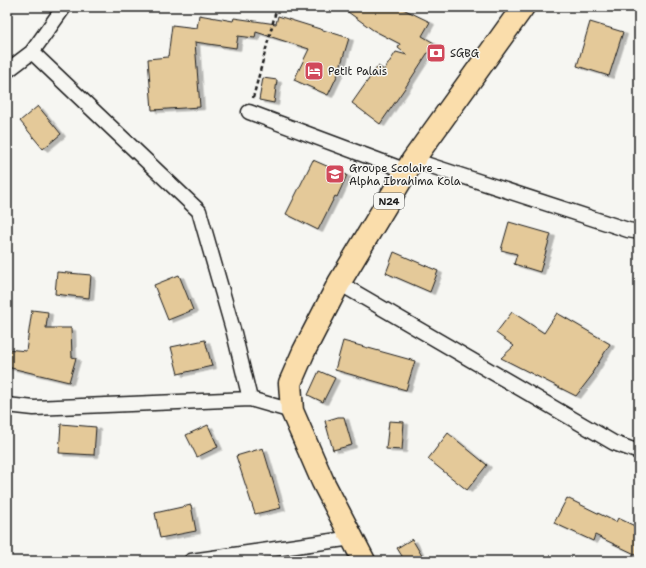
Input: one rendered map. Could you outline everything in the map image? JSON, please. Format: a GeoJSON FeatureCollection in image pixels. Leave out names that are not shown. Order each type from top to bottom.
{"type":"FeatureCollection","features":[{"type":"Feature","properties":{"kind":"main road","name":"N24"},"geometry":{"type":"LineString","coordinates":[[364,561],[323,482],[292,411],[290,383],[304,351],[339,283],[410,165],[523,7]]}},
{"type":"Feature","properties":{"kind":"street"},"geometry":{"type":"LineString","coordinates":[[7,72],[32,52],[64,7]]}},
{"type":"Feature","properties":{"kind":"street"},"geometry":{"type":"LineString","coordinates":[[32,52],[199,211],[234,333],[250,399]]}},
{"type":"Feature","properties":{"kind":"street"},"geometry":{"type":"LineString","coordinates":[[249,112],[410,165],[639,232]]}},
{"type":"Feature","properties":{"kind":"street"},"geometry":{"type":"LineString","coordinates":[[339,283],[614,442],[639,452]]}},
{"type":"Feature","properties":{"kind":"street"},"geometry":{"type":"LineString","coordinates":[[7,405],[34,408],[250,399],[292,411]]}},
{"type":"Feature","properties":{"kind":"street"},"geometry":{"type":"LineString","coordinates":[[191,561],[352,538]]}},
{"type":"Feature","properties":{"kind":"path"},"geometry":{"type":"LineString","coordinates":[[249,112],[277,7]]}},
{"type":"Feature","properties":{"kind":"building"},"geometry":{"type":"Polygon","coordinates":[[[341,7],[399,7],[430,22],[422,36],[434,43],[380,124],[352,103],[378,66],[384,70],[396,52],[407,55],[398,48],[400,44],[373,30],[341,7]]]}},
{"type":"Feature","properties":{"kind":"building"},"geometry":{"type":"Polygon","coordinates":[[[199,15],[233,21],[234,18],[276,24],[278,16],[349,38],[338,74],[328,95],[294,80],[309,49],[256,32],[255,38],[238,36],[236,48],[195,42],[200,107],[152,110],[148,59],[168,57],[172,25],[197,28],[199,15]]]}},
{"type":"Feature","properties":{"kind":"building"},"geometry":{"type":"Polygon","coordinates":[[[590,22],[623,32],[609,76],[577,66],[590,22]]]}},
{"type":"Feature","properties":{"kind":"building"},"geometry":{"type":"Polygon","coordinates":[[[263,78],[277,80],[274,103],[259,100],[263,78]]]}},
{"type":"Feature","properties":{"kind":"building"},"geometry":{"type":"Polygon","coordinates":[[[38,106],[61,134],[43,149],[20,121],[38,106]]]}},
{"type":"Feature","properties":{"kind":"building"},"geometry":{"type":"Polygon","coordinates":[[[313,160],[347,175],[337,197],[335,196],[318,230],[286,214],[313,160]]]}},
{"type":"Feature","properties":{"kind":"building"},"geometry":{"type":"Polygon","coordinates":[[[509,222],[551,234],[540,272],[514,264],[517,254],[501,250],[509,222]]]}},
{"type":"Feature","properties":{"kind":"building"},"geometry":{"type":"Polygon","coordinates":[[[394,252],[438,271],[430,292],[386,273],[394,252]]]}},
{"type":"Feature","properties":{"kind":"building"},"geometry":{"type":"Polygon","coordinates":[[[57,272],[91,275],[89,298],[55,294],[57,272]]]}},
{"type":"Feature","properties":{"kind":"building"},"geometry":{"type":"Polygon","coordinates":[[[179,275],[193,310],[168,320],[154,285],[179,275]]]}},
{"type":"Feature","properties":{"kind":"building"},"geometry":{"type":"Polygon","coordinates":[[[32,310],[48,312],[46,328],[71,328],[72,357],[76,358],[69,382],[7,367],[7,349],[26,351],[32,310]]]}},
{"type":"Feature","properties":{"kind":"building"},"geometry":{"type":"Polygon","coordinates":[[[512,312],[544,333],[557,313],[610,344],[592,373],[593,374],[576,396],[501,358],[514,346],[496,333],[512,312]]]}},
{"type":"Feature","properties":{"kind":"building"},"geometry":{"type":"Polygon","coordinates":[[[205,340],[212,366],[178,374],[171,347],[205,340]]]}},
{"type":"Feature","properties":{"kind":"building"},"geometry":{"type":"Polygon","coordinates":[[[343,341],[415,361],[406,390],[335,370],[343,341]]]}},
{"type":"Feature","properties":{"kind":"building"},"geometry":{"type":"Polygon","coordinates":[[[319,371],[335,378],[323,402],[308,395],[319,371]]]}},
{"type":"Feature","properties":{"kind":"building"},"geometry":{"type":"Polygon","coordinates":[[[338,417],[344,417],[352,445],[333,450],[325,421],[338,417]]]}},
{"type":"Feature","properties":{"kind":"building"},"geometry":{"type":"Polygon","coordinates":[[[389,421],[404,422],[402,450],[386,449],[389,421]]]}},
{"type":"Feature","properties":{"kind":"building"},"geometry":{"type":"Polygon","coordinates":[[[61,424],[96,427],[94,455],[59,453],[61,424]]]}},
{"type":"Feature","properties":{"kind":"building"},"geometry":{"type":"Polygon","coordinates":[[[208,425],[218,447],[197,457],[186,435],[208,425]]]}},
{"type":"Feature","properties":{"kind":"building"},"geometry":{"type":"Polygon","coordinates":[[[448,433],[487,465],[467,490],[428,459],[448,433]]]}},
{"type":"Feature","properties":{"kind":"building"},"geometry":{"type":"Polygon","coordinates":[[[263,448],[281,508],[255,514],[236,456],[263,448]]]}},
{"type":"Feature","properties":{"kind":"building"},"geometry":{"type":"Polygon","coordinates":[[[567,498],[616,522],[618,518],[639,528],[639,556],[595,535],[593,541],[554,523],[567,498]]]}},
{"type":"Feature","properties":{"kind":"building"},"geometry":{"type":"Polygon","coordinates":[[[191,505],[196,531],[160,538],[155,513],[191,505]]]}},
{"type":"Feature","properties":{"kind":"building"},"geometry":{"type":"Polygon","coordinates":[[[412,539],[425,561],[405,561],[397,548],[412,539]]]}},
{"type":"Feature","properties":{"kind":"place","name":"SGBG"},"geometry":{"type":"Point","coordinates":[436,53]}},
{"type":"Feature","properties":{"kind":"place","name":"Petit Palais"},"geometry":{"type":"Point","coordinates":[314,71]}},
{"type":"Feature","properties":{"kind":"place","name":"Groupe Scolaire - Alpha Ibrahima Kola"},"geometry":{"type":"Point","coordinates":[335,174]}}]}
